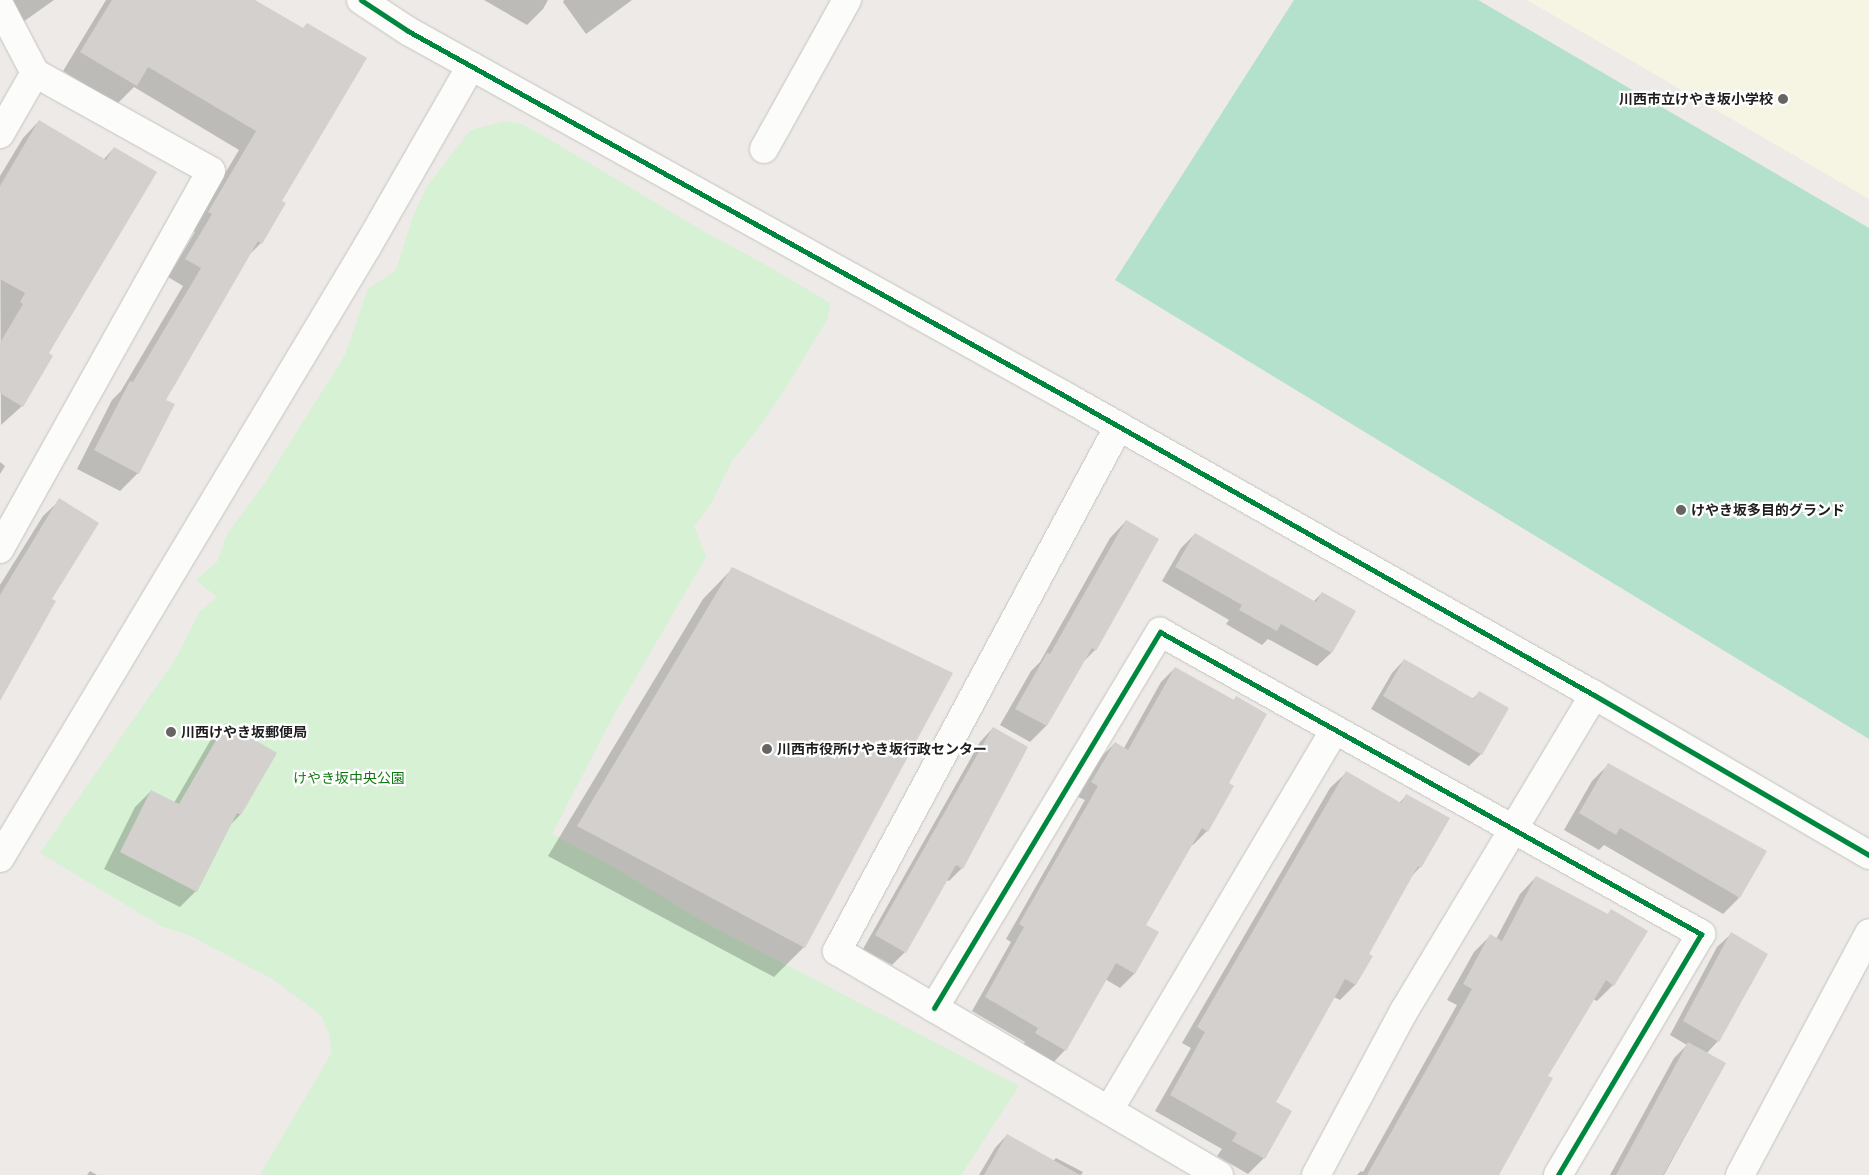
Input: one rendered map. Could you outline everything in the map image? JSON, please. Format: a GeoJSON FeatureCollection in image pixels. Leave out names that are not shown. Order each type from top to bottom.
{"type":"FeatureCollection","features":[{"type":"Feature","properties":{"kind":"street"},"geometry":{"type":"LineString","coordinates":[[361,0],[408,31],[1119,426],[1594,695],[1869,855]]}},
{"type":"Feature","properties":{"kind":"street"},"geometry":{"type":"LineString","coordinates":[[764,149],[848,0]]}},
{"type":"Feature","properties":{"kind":"street"},"geometry":{"type":"LineString","coordinates":[[0,6],[35,73],[211,171],[0,549]]}},
{"type":"Feature","properties":{"kind":"street"},"geometry":{"type":"LineString","coordinates":[[0,858],[367,247],[471,66]]}},
{"type":"Feature","properties":{"kind":"street"},"geometry":{"type":"LineString","coordinates":[[0,134],[35,73]]}},
{"type":"Feature","properties":{"kind":"street"},"geometry":{"type":"LineString","coordinates":[[1119,426],[837,951],[1219,1175]]}},
{"type":"Feature","properties":{"kind":"street"},"geometry":{"type":"LineString","coordinates":[[934,1008],[1160,632],[1701,934],[1558,1175]]}},
{"type":"Feature","properties":{"kind":"street"},"geometry":{"type":"LineString","coordinates":[[1316,1175],[1404,1010],[1594,695]]}},
{"type":"Feature","properties":{"kind":"street"},"geometry":{"type":"LineString","coordinates":[[1109,1110],[1335,730]]}},
{"type":"Feature","properties":{"kind":"street"},"geometry":{"type":"LineString","coordinates":[[1740,1175],[1869,933]]}},
{"type":"Feature","properties":{"kind":"shaded area","name":"川西市立けやき坂小学校"},"geometry":{"type":"Polygon","coordinates":[[[1527,0],[1869,0],[1869,199],[1527,0]]]}},
{"type":"Feature","properties":{"kind":"green space","name":"けやき坂多目的グランド"},"geometry":{"type":"Polygon","coordinates":[[[1294,0],[1478,0],[1869,228],[1869,739],[1115,280],[1294,0]]]}},
{"type":"Feature","properties":{"kind":"green space","name":"けやき坂中央公園"},"geometry":{"type":"Polygon","coordinates":[[[506,121],[522,124],[710,235],[759,261],[830,303],[828,318],[787,386],[758,429],[731,462],[712,502],[694,526],[706,557],[611,720],[552,834],[616,868],[702,921],[1019,1086],[961,1175],[260,1175],[332,1052],[329,1034],[321,1015],[274,980],[191,936],[161,926],[40,853],[177,657],[199,612],[217,597],[196,580],[218,561],[226,536],[264,484],[345,355],[368,289],[396,270],[413,217],[427,186],[471,130],[506,121]]]}},
{"type":"Feature","properties":{"kind":"building"},"geometry":{"type":"Polygon","coordinates":[[[112,0],[255,0],[303,28],[307,23],[367,58],[282,201],[286,203],[262,244],[258,241],[166,400],[175,404],[139,474],[94,450],[130,381],[133,382],[201,268],[185,259],[212,214],[208,212],[256,131],[148,67],[137,86],[80,52],[112,0]]]}},
{"type":"Feature","properties":{"kind":"building"},"geometry":{"type":"Polygon","coordinates":[[[39,120],[106,160],[114,147],[157,172],[49,353],[53,356],[23,407],[0,393],[0,343],[23,304],[20,302],[25,293],[0,279],[0,186],[39,120]]]}},
{"type":"Feature","properties":{"kind":"building"},"geometry":{"type":"Polygon","coordinates":[[[59,498],[99,523],[52,599],[56,601],[0,701],[0,595],[59,498]]]}},
{"type":"Feature","properties":{"kind":"building"},"geometry":{"type":"Polygon","coordinates":[[[1126,520],[1159,539],[1096,651],[1092,648],[1047,726],[1015,709],[1047,653],[1050,654],[1126,520]]]}},
{"type":"Feature","properties":{"kind":"building"},"geometry":{"type":"Polygon","coordinates":[[[1195,533],[1316,602],[1322,592],[1356,611],[1332,653],[1281,624],[1277,631],[1239,610],[1242,605],[1175,567],[1195,533]]]}},
{"type":"Feature","properties":{"kind":"building","name":"川西市役所けやき坂行政センター"},"geometry":{"type":"Polygon","coordinates":[[[732,567],[953,673],[805,948],[577,826],[732,567]]]}},
{"type":"Feature","properties":{"kind":"building"},"geometry":{"type":"Polygon","coordinates":[[[1404,659],[1474,699],[1479,691],[1509,708],[1482,755],[1383,696],[1404,659]]]}},
{"type":"Feature","properties":{"kind":"building"},"geometry":{"type":"Polygon","coordinates":[[[1175,667],[1234,700],[1236,696],[1267,714],[1229,783],[1234,786],[1208,832],[1202,828],[1146,925],[1159,932],[1135,974],[1116,963],[1066,1051],[1035,1033],[1038,1028],[985,997],[1024,927],[1019,924],[1098,786],[1091,782],[1115,742],[1128,750],[1175,667]]]}},
{"type":"Feature","properties":{"kind":"building"},"geometry":{"type":"Polygon","coordinates":[[[226,723],[277,753],[241,815],[237,813],[197,892],[120,852],[151,790],[179,804],[226,723]]]}},
{"type":"Feature","properties":{"kind":"building"},"geometry":{"type":"Polygon","coordinates":[[[993,727],[1028,747],[963,869],[956,865],[906,953],[875,935],[993,727]]]}},
{"type":"Feature","properties":{"kind":"building"},"geometry":{"type":"Polygon","coordinates":[[[1608,763],[1767,851],[1740,898],[1620,828],[1616,835],[1579,813],[1608,763]]]}},
{"type":"Feature","properties":{"kind":"building"},"geometry":{"type":"Polygon","coordinates":[[[1346,771],[1401,803],[1406,794],[1450,818],[1421,868],[1418,866],[1369,954],[1373,956],[1356,985],[1345,979],[1276,1102],[1292,1111],[1265,1159],[1232,1141],[1237,1133],[1170,1095],[1205,1032],[1197,1027],[1346,771]]]}},
{"type":"Feature","properties":{"kind":"building"},"geometry":{"type":"Polygon","coordinates":[[[1536,876],[1608,914],[1611,909],[1648,931],[1614,986],[1606,980],[1548,1076],[1553,1078],[1499,1175],[1367,1175],[1472,989],[1463,984],[1490,934],[1502,941],[1536,876]]]}},
{"type":"Feature","properties":{"kind":"building"},"geometry":{"type":"Polygon","coordinates":[[[1731,932],[1768,954],[1719,1042],[1683,1021],[1731,932]]]}},
{"type":"Feature","properties":{"kind":"building"},"geometry":{"type":"Polygon","coordinates":[[[1688,1042],[1726,1063],[1663,1175],[1616,1175],[1688,1042]]]}},
{"type":"Feature","properties":{"kind":"building"},"geometry":{"type":"Polygon","coordinates":[[[1007,1134],[1080,1175],[984,1175],[1007,1134]]]}},
{"type":"Feature","properties":{"kind":"cycle path"},"geometry":{"type":"LineString","coordinates":[[361,0],[408,31],[1065,396],[1594,695],[1869,855]]}},
{"type":"Feature","properties":{"kind":"cycle path"},"geometry":{"type":"LineString","coordinates":[[934,1008],[1160,632],[1701,934],[1558,1175]]}},
{"type":"Feature","properties":{"kind":"place","name":"川西市立けやき坂小学校"},"geometry":{"type":"Point","coordinates":[1783,99]}},
{"type":"Feature","properties":{"kind":"place","name":"けやき坂多目的グランド"},"geometry":{"type":"Point","coordinates":[1681,510]}},
{"type":"Feature","properties":{"kind":"place","name":"川西けやき坂郵便局"},"geometry":{"type":"Point","coordinates":[171,732]}},
{"type":"Feature","properties":{"kind":"place","name":"川西市役所けやき坂行政センター"},"geometry":{"type":"Point","coordinates":[767,749]}}]}
